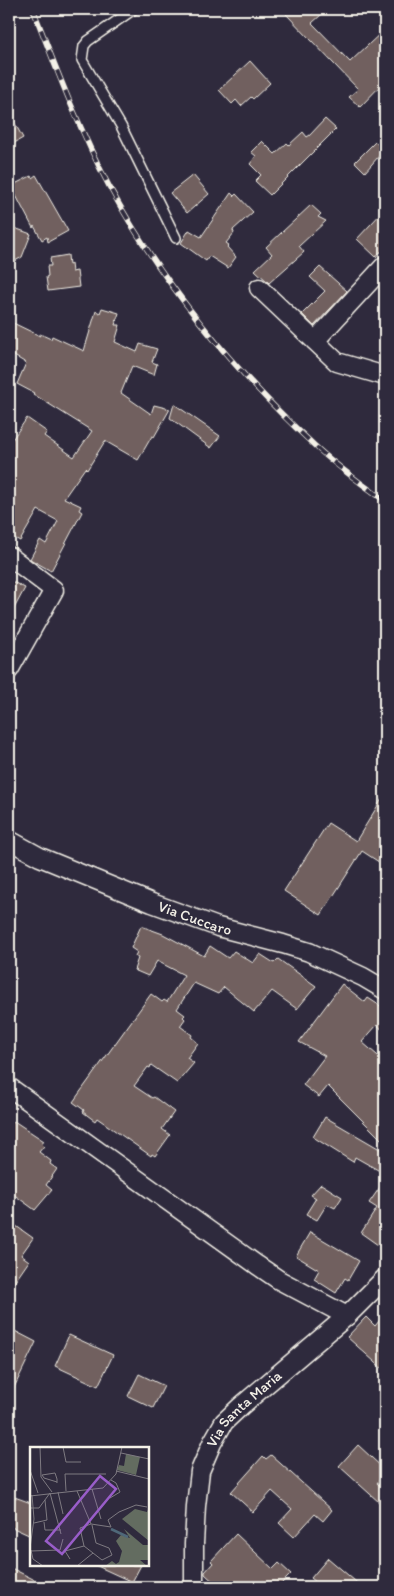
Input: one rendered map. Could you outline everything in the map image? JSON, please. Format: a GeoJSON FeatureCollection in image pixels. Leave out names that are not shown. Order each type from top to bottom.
{"type":"FeatureCollection","features":[{"type":"Feature","properties":{"kind":"street"},"geometry":{"type":"LineString","coordinates":[[315,341],[385,265]]}},
{"type":"Feature","properties":{"kind":"street"},"geometry":{"type":"LineString","coordinates":[[259,288],[337,362],[385,376]]}},
{"type":"Feature","properties":{"kind":"street"},"geometry":{"type":"LineString","coordinates":[[9,556],[54,590],[9,670]]}},
{"type":"Feature","properties":{"kind":"street","name":"Via Cuccaro"},"geometry":{"type":"LineString","coordinates":[[9,840],[40,856],[152,903],[218,927],[309,952],[363,977],[385,990]]}},
{"type":"Feature","properties":{"kind":"street"},"geometry":{"type":"LineString","coordinates":[[9,1087],[256,1265],[279,1280],[347,1316]]}},
{"type":"Feature","properties":{"kind":"street","name":"Via Santa Maria"},"geometry":{"type":"LineString","coordinates":[[194,1587],[194,1544],[200,1471],[212,1443],[224,1422],[347,1316],[385,1278]]}},
{"type":"Feature","properties":{"kind":"lane"},"geometry":{"type":"LineString","coordinates":[[134,9],[88,41],[84,46],[82,60],[121,126],[176,238]]}},
{"type":"Feature","properties":{"kind":"building"},"geometry":{"type":"Polygon","coordinates":[[[292,9],[315,9],[321,15],[312,23],[350,62],[385,29],[385,81],[360,107],[349,97],[358,89],[286,14],[292,9]]]}},
{"type":"Feature","properties":{"kind":"building"},"geometry":{"type":"Polygon","coordinates":[[[250,61],[270,83],[253,99],[251,97],[241,106],[236,100],[232,104],[219,90],[250,61]]]}},
{"type":"Feature","properties":{"kind":"building"},"geometry":{"type":"Polygon","coordinates":[[[9,113],[23,138],[9,146],[9,113]]]}},
{"type":"Feature","properties":{"kind":"building"},"geometry":{"type":"Polygon","coordinates":[[[325,119],[336,129],[270,195],[255,181],[261,175],[250,164],[256,156],[251,152],[262,141],[275,154],[287,143],[289,145],[303,132],[307,137],[310,135],[325,119]]]}},
{"type":"Feature","properties":{"kind":"building"},"geometry":{"type":"Polygon","coordinates":[[[385,141],[385,149],[365,172],[355,162],[375,142],[378,144],[385,141]]]}},
{"type":"Feature","properties":{"kind":"building"},"geometry":{"type":"Polygon","coordinates":[[[36,175],[68,231],[48,242],[47,237],[42,240],[34,226],[33,228],[11,186],[36,175]]]}},
{"type":"Feature","properties":{"kind":"building"},"geometry":{"type":"Polygon","coordinates":[[[193,175],[209,194],[187,213],[170,193],[193,175]]]}},
{"type":"Feature","properties":{"kind":"building"},"geometry":{"type":"Polygon","coordinates":[[[231,193],[234,196],[236,194],[253,212],[233,230],[234,233],[226,243],[229,245],[227,247],[236,257],[228,268],[209,256],[206,261],[181,243],[189,230],[201,237],[231,193]]]}},
{"type":"Feature","properties":{"kind":"building"},"geometry":{"type":"Polygon","coordinates":[[[311,205],[321,214],[318,217],[326,221],[299,246],[304,252],[269,283],[255,270],[272,254],[266,247],[311,205]]]}},
{"type":"Feature","properties":{"kind":"building"},"geometry":{"type":"Polygon","coordinates":[[[385,209],[385,252],[380,252],[376,257],[357,239],[385,209]]]}},
{"type":"Feature","properties":{"kind":"building"},"geometry":{"type":"Polygon","coordinates":[[[9,226],[31,234],[22,257],[15,261],[9,259],[9,226]]]}},
{"type":"Feature","properties":{"kind":"building"},"geometry":{"type":"Polygon","coordinates":[[[68,255],[72,272],[77,271],[79,287],[48,291],[46,277],[48,276],[47,266],[51,266],[50,258],[68,255]]]}},
{"type":"Feature","properties":{"kind":"building"},"geometry":{"type":"Polygon","coordinates":[[[320,267],[347,291],[314,326],[302,314],[325,291],[310,277],[320,267]]]}},
{"type":"Feature","properties":{"kind":"building"},"geometry":{"type":"Polygon","coordinates":[[[102,308],[119,313],[115,325],[120,325],[115,342],[137,352],[140,344],[157,349],[152,362],[157,364],[154,375],[132,366],[121,393],[151,414],[154,405],[170,409],[138,460],[105,441],[87,470],[85,468],[64,498],[81,506],[79,510],[82,512],[51,571],[30,559],[40,540],[46,544],[58,521],[38,510],[20,541],[9,535],[9,444],[27,418],[47,432],[44,436],[74,457],[92,431],[17,384],[26,363],[9,353],[9,321],[40,336],[40,334],[51,339],[52,336],[84,351],[96,311],[100,313],[102,308]]]}},
{"type":"Feature","properties":{"kind":"building"},"geometry":{"type":"Polygon","coordinates":[[[174,404],[220,436],[211,448],[170,418],[174,404]]]}},
{"type":"Feature","properties":{"kind":"building"},"geometry":{"type":"Polygon","coordinates":[[[9,580],[25,588],[9,618],[9,580]]]}},
{"type":"Feature","properties":{"kind":"building"},"geometry":{"type":"Polygon","coordinates":[[[385,794],[385,866],[362,851],[321,915],[284,891],[328,823],[356,841],[385,794]]]}},
{"type":"Feature","properties":{"kind":"building"},"geometry":{"type":"Polygon","coordinates":[[[141,926],[163,934],[204,956],[210,946],[228,958],[234,951],[253,963],[260,954],[274,963],[278,959],[316,986],[297,1009],[272,991],[254,1012],[224,987],[218,994],[194,983],[177,1009],[185,1015],[183,1017],[185,1019],[180,1026],[192,1035],[191,1037],[198,1043],[187,1058],[194,1063],[177,1083],[151,1065],[134,1086],[152,1098],[154,1097],[174,1112],[162,1129],[170,1135],[155,1156],[152,1154],[151,1156],[97,1118],[95,1121],[73,1102],[151,994],[162,1002],[164,1000],[167,1002],[184,975],[157,961],[148,976],[134,970],[138,958],[135,956],[137,952],[131,948],[141,926]]]}},
{"type":"Feature","properties":{"kind":"building"},"geometry":{"type":"Polygon","coordinates":[[[342,984],[365,1002],[368,998],[385,1009],[385,1032],[377,1025],[362,1042],[385,1062],[385,1143],[328,1086],[319,1097],[303,1085],[325,1056],[299,1042],[342,984]]]}},
{"type":"Feature","properties":{"kind":"building"},"geometry":{"type":"Polygon","coordinates":[[[325,1117],[385,1152],[385,1174],[355,1157],[353,1162],[313,1137],[325,1117]]]}},
{"type":"Feature","properties":{"kind":"building"},"geometry":{"type":"Polygon","coordinates":[[[14,1121],[44,1141],[42,1144],[44,1146],[39,1152],[51,1161],[50,1164],[57,1169],[46,1185],[52,1190],[35,1210],[9,1191],[9,1128],[14,1121]]]}},
{"type":"Feature","properties":{"kind":"building"},"geometry":{"type":"Polygon","coordinates":[[[385,1180],[385,1250],[361,1233],[377,1208],[369,1203],[385,1180]]]}},
{"type":"Feature","properties":{"kind":"building"},"geometry":{"type":"Polygon","coordinates":[[[321,1184],[342,1197],[335,1208],[327,1204],[317,1220],[306,1214],[316,1198],[311,1195],[321,1184]]]}},
{"type":"Feature","properties":{"kind":"building"},"geometry":{"type":"Polygon","coordinates":[[[9,1221],[33,1238],[21,1255],[29,1261],[9,1290],[9,1221]]]}},
{"type":"Feature","properties":{"kind":"building"},"geometry":{"type":"Polygon","coordinates":[[[310,1232],[359,1261],[348,1280],[345,1278],[336,1293],[314,1279],[319,1270],[296,1256],[310,1232]]]}},
{"type":"Feature","properties":{"kind":"building"},"geometry":{"type":"Polygon","coordinates":[[[385,1314],[385,1371],[347,1337],[366,1317],[375,1326],[385,1314]]]}},
{"type":"Feature","properties":{"kind":"building"},"geometry":{"type":"Polygon","coordinates":[[[9,1328],[36,1342],[9,1398],[9,1328]]]}},
{"type":"Feature","properties":{"kind":"building"},"geometry":{"type":"Polygon","coordinates":[[[69,1335],[113,1355],[98,1386],[55,1366],[69,1335]]]}},
{"type":"Feature","properties":{"kind":"building"},"geometry":{"type":"Polygon","coordinates":[[[139,1374],[164,1386],[153,1408],[128,1396],[139,1374]]]}},
{"type":"Feature","properties":{"kind":"building"},"geometry":{"type":"Polygon","coordinates":[[[358,1445],[385,1470],[385,1473],[377,1483],[385,1491],[385,1497],[380,1503],[339,1466],[358,1445]]]}},
{"type":"Feature","properties":{"kind":"building"},"geometry":{"type":"Polygon","coordinates":[[[271,1455],[332,1510],[323,1521],[315,1514],[294,1537],[279,1523],[292,1509],[272,1491],[253,1512],[231,1492],[263,1456],[266,1459],[271,1455]]]}},
{"type":"Feature","properties":{"kind":"building"},"geometry":{"type":"Polygon","coordinates":[[[9,1495],[30,1503],[30,1536],[9,1526],[9,1495]]]}},
{"type":"Feature","properties":{"kind":"building"},"geometry":{"type":"Polygon","coordinates":[[[236,1534],[273,1569],[279,1563],[291,1574],[278,1587],[272,1587],[263,1581],[257,1587],[219,1587],[205,1572],[213,1563],[211,1561],[236,1534]]]}},
{"type":"Feature","properties":{"kind":"building"},"geometry":{"type":"Polygon","coordinates":[[[328,1558],[362,1587],[322,1587],[311,1578],[328,1558]]]}},
{"type":"Feature","properties":{"kind":"building"},"geometry":{"type":"Polygon","coordinates":[[[97,1566],[140,1566],[132,1582],[97,1566]]]}},
{"type":"Feature","properties":{"kind":"building"},"geometry":{"type":"Polygon","coordinates":[[[9,1567],[49,1587],[9,1587],[9,1567]]]}},
{"type":"Feature","properties":{"kind":"railway"},"geometry":{"type":"LineString","coordinates":[[33,9],[68,98],[109,186],[129,222],[176,291],[228,356],[284,417],[331,460],[385,501]]}}]}
